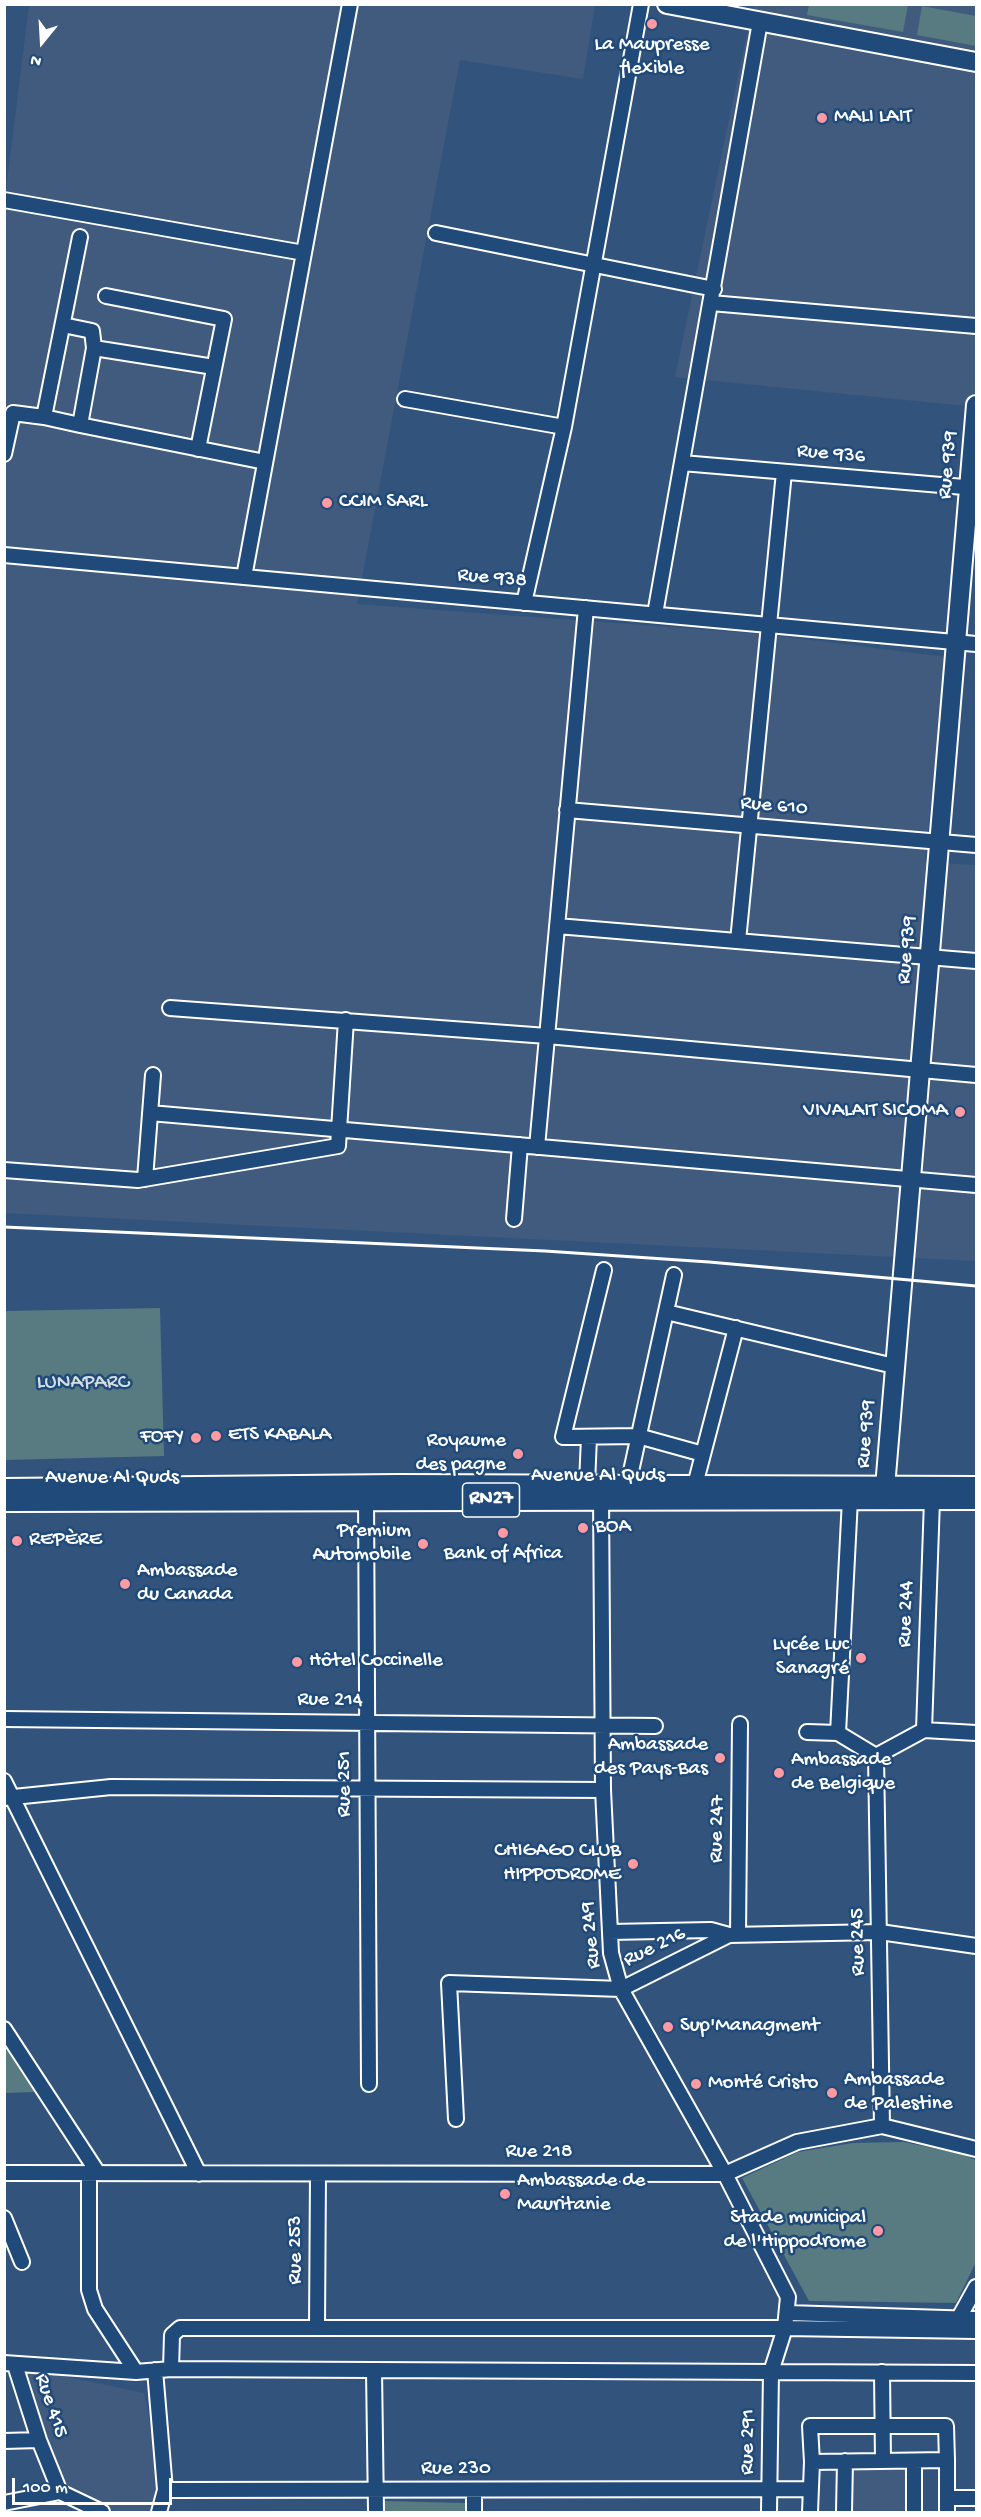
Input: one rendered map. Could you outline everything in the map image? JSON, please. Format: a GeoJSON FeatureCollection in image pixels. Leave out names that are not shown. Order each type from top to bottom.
{"type":"FeatureCollection","features":[{"type":"Feature","properties":{"kind":"main road"},"geometry":{"type":"LineString","coordinates":[[667,4],[976,62]]}},
{"type":"Feature","properties":{"kind":"main road","name":"Rue 939"},"geometry":{"type":"LineString","coordinates":[[885,1492],[939,842],[973,487],[976,405]]}},
{"type":"Feature","properties":{"kind":"main road","name":"Avenue Al Quds"},"geometry":{"type":"LineString","coordinates":[[597,1489],[628,1485],[695,1485],[885,1492],[976,1486]]}},
{"type":"Feature","properties":{"kind":"main road","name":"Avenue Al Quds"},"geometry":{"type":"LineString","coordinates":[[4,1488],[366,1492]]}},
{"type":"Feature","properties":{"kind":"main road","name":"Avenue Al Quds"},"geometry":{"type":"LineString","coordinates":[[4,1502],[366,1492],[597,1489],[850,1499],[885,1492],[932,1500],[976,1500]]}},
{"type":"Feature","properties":{"kind":"street"},"geometry":{"type":"LineString","coordinates":[[244,577],[350,4]]}},
{"type":"Feature","properties":{"kind":"street"},"geometry":{"type":"LineString","coordinates":[[524,603],[564,427],[591,264],[641,4]]}},
{"type":"Feature","properties":{"kind":"street"},"geometry":{"type":"LineString","coordinates":[[655,615],[760,22]]}},
{"type":"Feature","properties":{"kind":"street"},"geometry":{"type":"LineString","coordinates":[[4,200],[304,253]]}},
{"type":"Feature","properties":{"kind":"street"},"geometry":{"type":"LineString","coordinates":[[436,233],[591,264],[712,296],[976,326]]}},
{"type":"Feature","properties":{"kind":"street"},"geometry":{"type":"LineString","coordinates":[[44,417],[80,237]]}},
{"type":"Feature","properties":{"kind":"street"},"geometry":{"type":"LineString","coordinates":[[106,296],[224,319],[198,449]]}},
{"type":"Feature","properties":{"kind":"street"},"geometry":{"type":"LineString","coordinates":[[63,325],[92,331],[94,348],[80,425]]}},
{"type":"Feature","properties":{"kind":"street"},"geometry":{"type":"LineString","coordinates":[[94,348],[214,367]]}},
{"type":"Feature","properties":{"kind":"street"},"geometry":{"type":"LineString","coordinates":[[405,399],[564,427]]}},
{"type":"Feature","properties":{"kind":"street"},"geometry":{"type":"LineString","coordinates":[[4,454],[13,413],[44,417],[265,462]]}},
{"type":"Feature","properties":{"kind":"street","name":"Rue 936"},"geometry":{"type":"LineString","coordinates":[[682,464],[973,487]]}},
{"type":"Feature","properties":{"kind":"street"},"geometry":{"type":"LineString","coordinates":[[738,941],[784,472]]}},
{"type":"Feature","properties":{"kind":"street","name":"Rue 938"},"geometry":{"type":"LineString","coordinates":[[4,555],[976,644]]}},
{"type":"Feature","properties":{"kind":"street"},"geometry":{"type":"LineString","coordinates":[[537,1146],[586,608]]}},
{"type":"Feature","properties":{"kind":"street","name":"Rue 610"},"geometry":{"type":"LineString","coordinates":[[567,810],[976,845]]}},
{"type":"Feature","properties":{"kind":"street"},"geometry":{"type":"LineString","coordinates":[[557,926],[976,961]]}},
{"type":"Feature","properties":{"kind":"street"},"geometry":{"type":"LineString","coordinates":[[170,1008],[547,1036],[976,1075]]}},
{"type":"Feature","properties":{"kind":"street"},"geometry":{"type":"LineString","coordinates":[[4,1170],[145,1179],[339,1146],[346,1020]]}},
{"type":"Feature","properties":{"kind":"street"},"geometry":{"type":"LineString","coordinates":[[145,1179],[153,1075]]}},
{"type":"Feature","properties":{"kind":"street"},"geometry":{"type":"LineString","coordinates":[[150,1113],[976,1185]]}},
{"type":"Feature","properties":{"kind":"street"},"geometry":{"type":"LineString","coordinates":[[513,1219],[520,1145]]}},
{"type":"Feature","properties":{"kind":"street"},"geometry":{"type":"LineString","coordinates":[[604,1270],[564,1437],[638,1436],[703,1454]]}},
{"type":"Feature","properties":{"kind":"street"},"geometry":{"type":"LineString","coordinates":[[628,1485],[674,1275]]}},
{"type":"Feature","properties":{"kind":"street"},"geometry":{"type":"LineString","coordinates":[[666,1312],[894,1365]]}},
{"type":"Feature","properties":{"kind":"street"},"geometry":{"type":"LineString","coordinates":[[695,1485],[736,1328]]}},
{"type":"Feature","properties":{"kind":"street","name":"Rue 249"},"geometry":{"type":"LineString","coordinates":[[589,1437],[597,1489],[603,1790],[611,1953],[621,1989],[725,2174],[788,2297],[785,2328],[771,2372]]}},
{"type":"Feature","properties":{"kind":"street","name":"Rue 251"},"geometry":{"type":"LineString","coordinates":[[366,1492],[369,2084]]}},
{"type":"Feature","properties":{"kind":"street"},"geometry":{"type":"LineString","coordinates":[[838,1733],[850,1499]]}},
{"type":"Feature","properties":{"kind":"street","name":"Rue 244"},"geometry":{"type":"LineString","coordinates":[[924,1730],[932,1500]]}},
{"type":"Feature","properties":{"kind":"street","name":"Rue 214"},"geometry":{"type":"LineString","coordinates":[[4,1719],[655,1726]]}},
{"type":"Feature","properties":{"kind":"street","name":"Rue 247"},"geometry":{"type":"LineString","coordinates":[[733,1935],[741,1724]]}},
{"type":"Feature","properties":{"kind":"street"},"geometry":{"type":"LineString","coordinates":[[807,1732],[838,1733],[876,1756],[924,1730],[976,1733]]}},
{"type":"Feature","properties":{"kind":"street","name":"Rue 245"},"geometry":{"type":"LineString","coordinates":[[876,1756],[882,2127]]}},
{"type":"Feature","properties":{"kind":"street"},"geometry":{"type":"LineString","coordinates":[[4,1781],[8,1798],[199,2174]]}},
{"type":"Feature","properties":{"kind":"street"},"geometry":{"type":"LineString","coordinates":[[8,1798],[111,1787],[603,1790]]}},
{"type":"Feature","properties":{"kind":"street"},"geometry":{"type":"LineString","coordinates":[[610,1932],[711,1930],[733,1935]]}},
{"type":"Feature","properties":{"kind":"street","name":"Rue 216"},"geometry":{"type":"LineString","coordinates":[[456,2119],[449,1983],[621,1989],[733,1935],[880,1932],[976,1946]]}},
{"type":"Feature","properties":{"kind":"street"},"geometry":{"type":"LineString","coordinates":[[4,2029],[94,2173],[89,2290],[95,2309],[136,2372]]}},
{"type":"Feature","properties":{"kind":"street","name":"Rue 218"},"geometry":{"type":"LineString","coordinates":[[4,2173],[725,2174],[797,2142],[882,2127],[976,2149]]}},
{"type":"Feature","properties":{"kind":"street","name":"Rue 253"},"geometry":{"type":"LineString","coordinates":[[317,2327],[318,2174]]}},
{"type":"Feature","properties":{"kind":"street"},"geometry":{"type":"LineString","coordinates":[[4,2218],[22,2262]]}},
{"type":"Feature","properties":{"kind":"street"},"geometry":{"type":"LineString","coordinates":[[955,2325],[976,2287]]}},
{"type":"Feature","properties":{"kind":"street"},"geometry":{"type":"LineString","coordinates":[[788,2313],[955,2325],[976,2331]]}},
{"type":"Feature","properties":{"kind":"street"},"geometry":{"type":"LineString","coordinates":[[171,2369],[172,2335],[180,2328],[785,2328],[955,2325],[976,2319]]}},
{"type":"Feature","properties":{"kind":"street"},"geometry":{"type":"LineString","coordinates":[[10,2364],[136,2372],[171,2369],[976,2373]]}},
{"type":"Feature","properties":{"kind":"street","name":"Rue 415"},"geometry":{"type":"LineString","coordinates":[[10,2364],[60,2492]]}},
{"type":"Feature","properties":{"kind":"street"},"geometry":{"type":"LineString","coordinates":[[155,2370],[165,2490],[159,2512]]}},
{"type":"Feature","properties":{"kind":"street"},"geometry":{"type":"LineString","coordinates":[[374,2370],[376,2512]]}},
{"type":"Feature","properties":{"kind":"street","name":"Rue 291"},"geometry":{"type":"LineString","coordinates":[[769,2512],[771,2372]]}},
{"type":"Feature","properties":{"kind":"street"},"geometry":{"type":"LineString","coordinates":[[882,2372],[883,2461]]}},
{"type":"Feature","properties":{"kind":"street"},"geometry":{"type":"LineString","coordinates":[[810,2512],[812,2462],[810,2426],[946,2426],[947,2512]]}},
{"type":"Feature","properties":{"kind":"street"},"geometry":{"type":"LineString","coordinates":[[4,2441],[39,2440]]}},
{"type":"Feature","properties":{"kind":"street"},"geometry":{"type":"LineString","coordinates":[[914,2460],[914,2512]]}},
{"type":"Feature","properties":{"kind":"street"},"geometry":{"type":"LineString","coordinates":[[812,2462],[947,2460]]}},
{"type":"Feature","properties":{"kind":"street"},"geometry":{"type":"LineString","coordinates":[[844,2512],[845,2461]]}},
{"type":"Feature","properties":{"kind":"street","name":"Rue 230"},"geometry":{"type":"LineString","coordinates":[[165,2490],[474,2491],[811,2488]]}},
{"type":"Feature","properties":{"kind":"street"},"geometry":{"type":"LineString","coordinates":[[474,2491],[474,2512]]}},
{"type":"Feature","properties":{"kind":"street"},"geometry":{"type":"LineString","coordinates":[[4,2503],[60,2492],[102,2512]]}},
{"type":"Feature","properties":{"kind":"street"},"geometry":{"type":"LineString","coordinates":[[947,2498],[976,2498]]}},
{"type":"Feature","properties":{"kind":"shaded area"},"geometry":{"type":"Polygon","coordinates":[[[29,5],[595,5],[583,79],[460,60],[357,604],[764,634],[946,657],[925,862],[976,865],[976,1261],[5,1213],[4,207],[29,5]]]}},
{"type":"Feature","properties":{"kind":"shaded area"},"geometry":{"type":"Polygon","coordinates":[[[753,5],[976,5],[976,407],[675,377],[753,5]]]}},
{"type":"Feature","properties":{"kind":"shaded area"},"geometry":{"type":"Polygon","coordinates":[[[20,2367],[144,2393],[162,2487],[153,2512],[116,2512],[62,2484],[20,2367]]]}},
{"type":"Feature","properties":{"kind":"shaded area"},"geometry":{"type":"Polygon","coordinates":[[[910,2463],[911,2512],[847,2512],[849,2464],[910,2463]]]}},
{"type":"Feature","properties":{"kind":"green space"},"geometry":{"type":"Polygon","coordinates":[[[809,5],[908,5],[903,32],[807,15],[809,5]]]}},
{"type":"Feature","properties":{"kind":"green space"},"geometry":{"type":"Polygon","coordinates":[[[922,6],[976,16],[976,46],[917,35],[922,6]]]}},
{"type":"Feature","properties":{"kind":"green space","name":"LUNAPARC"},"geometry":{"type":"Polygon","coordinates":[[[160,1308],[164,1456],[5,1460],[5,1311],[160,1308]]]}},
{"type":"Feature","properties":{"kind":"green space"},"geometry":{"type":"Polygon","coordinates":[[[4,2033],[37,2089],[34,2092],[5,2093],[4,2033]]]}},
{"type":"Feature","properties":{"kind":"green space"},"geometry":{"type":"Polygon","coordinates":[[[904,2142],[962,2154],[976,2160],[976,2262],[956,2303],[809,2301],[742,2178],[798,2152],[853,2143],[904,2142]]]}},
{"type":"Feature","properties":{"kind":"green space"},"geometry":{"type":"Polygon","coordinates":[[[384,2501],[466,2503],[466,2512],[383,2512],[384,2501]]]}},
{"type":"Feature","properties":{"kind":"railway"},"geometry":{"type":"LineString","coordinates":[[4,1227],[545,1251],[709,1262],[976,1286]]}},
{"type":"Feature","properties":{"kind":"place","name":"La Maupresse flexible"},"geometry":{"type":"Point","coordinates":[652,24]}},
{"type":"Feature","properties":{"kind":"place","name":"MALI LAIT"},"geometry":{"type":"Point","coordinates":[822,118]}},
{"type":"Feature","properties":{"kind":"place","name":"CCIM SARL"},"geometry":{"type":"Point","coordinates":[327,503]}},
{"type":"Feature","properties":{"kind":"place","name":"VIVALAIT SICOMA"},"geometry":{"type":"Point","coordinates":[960,1112]}},
{"type":"Feature","properties":{"kind":"place","name":"ETS KABALA"},"geometry":{"type":"Point","coordinates":[216,1436]}},
{"type":"Feature","properties":{"kind":"place","name":"FOFY"},"geometry":{"type":"Point","coordinates":[196,1438]}},
{"type":"Feature","properties":{"kind":"place","name":"Royaume des pagne"},"geometry":{"type":"Point","coordinates":[518,1454]}},
{"type":"Feature","properties":{"kind":"place","name":"BOA"},"geometry":{"type":"Point","coordinates":[583,1528]}},
{"type":"Feature","properties":{"kind":"place","name":"Bank of Africa"},"geometry":{"type":"Point","coordinates":[503,1533]}},
{"type":"Feature","properties":{"kind":"place","name":"REPÈRE"},"geometry":{"type":"Point","coordinates":[17,1541]}},
{"type":"Feature","properties":{"kind":"place","name":"Premium Automobile"},"geometry":{"type":"Point","coordinates":[423,1544]}},
{"type":"Feature","properties":{"kind":"place","name":"Ambassade du Canada"},"geometry":{"type":"Point","coordinates":[125,1584]}},
{"type":"Feature","properties":{"kind":"place","name":"Lycée Luc Sanagré"},"geometry":{"type":"Point","coordinates":[861,1658]}},
{"type":"Feature","properties":{"kind":"place","name":"Hôtel Coccinelle"},"geometry":{"type":"Point","coordinates":[297,1662]}},
{"type":"Feature","properties":{"kind":"place","name":"Ambassade des Pays-Bas"},"geometry":{"type":"Point","coordinates":[720,1758]}},
{"type":"Feature","properties":{"kind":"place","name":"Ambassade de Belgique"},"geometry":{"type":"Point","coordinates":[779,1773]}},
{"type":"Feature","properties":{"kind":"place","name":"CHIGAGO CLUB HIPPODROME"},"geometry":{"type":"Point","coordinates":[633,1864]}},
{"type":"Feature","properties":{"kind":"place","name":"Sup'Managment"},"geometry":{"type":"Point","coordinates":[668,2027]}},
{"type":"Feature","properties":{"kind":"place","name":"Monté Cristo"},"geometry":{"type":"Point","coordinates":[696,2084]}},
{"type":"Feature","properties":{"kind":"place","name":"Ambassade de Palestine"},"geometry":{"type":"Point","coordinates":[832,2093]}},
{"type":"Feature","properties":{"kind":"place","name":"Ambassade de Mauritanie"},"geometry":{"type":"Point","coordinates":[505,2194]}},
{"type":"Feature","properties":{"kind":"place","name":"Stade municipal de l'Hippodrome"},"geometry":{"type":"Point","coordinates":[878,2231]}}]}
